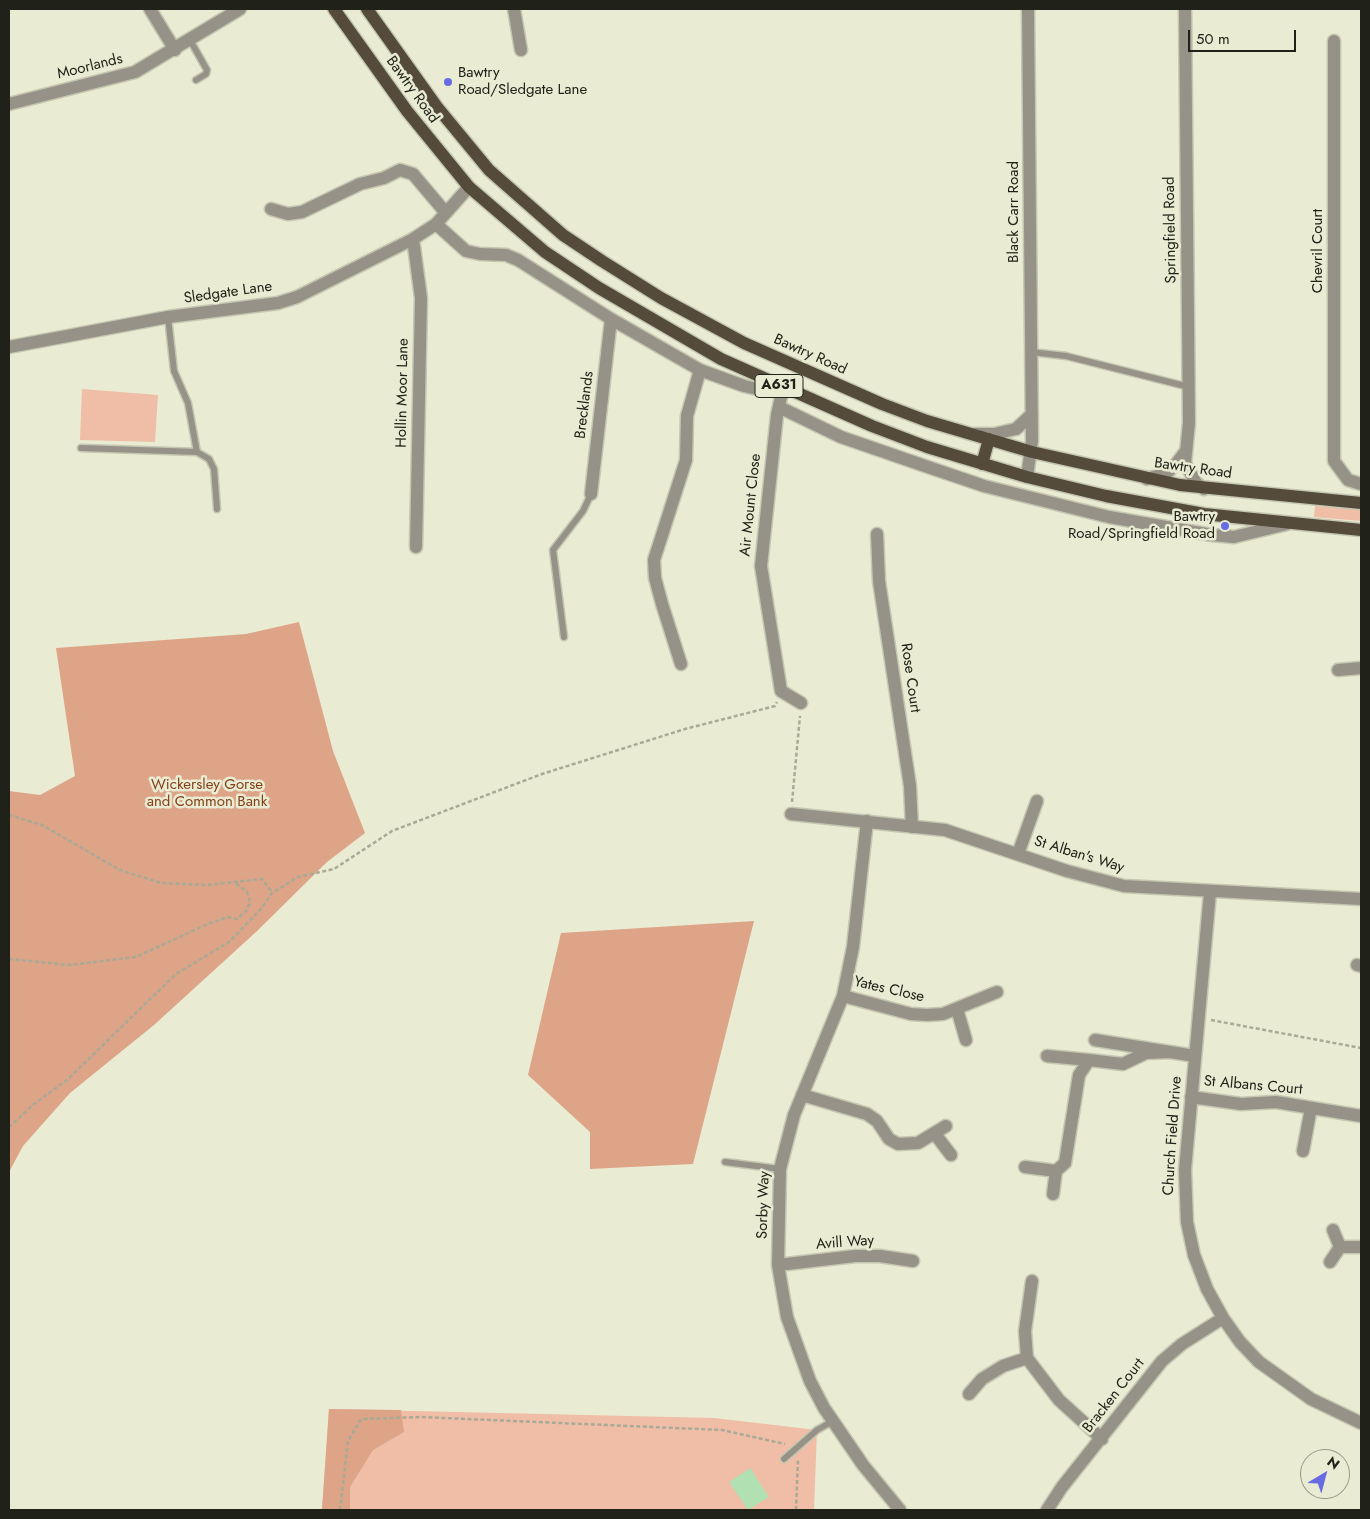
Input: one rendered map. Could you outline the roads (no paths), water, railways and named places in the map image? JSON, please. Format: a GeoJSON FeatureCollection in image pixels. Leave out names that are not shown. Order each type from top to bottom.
{"type":"FeatureCollection","features":[{"type":"Feature","properties":{"kind":"main road","name":"Bawtry Road"},"geometry":{"type":"LineString","coordinates":[[334,9],[432,145],[468,187],[545,252],[599,288],[721,359],[782,388],[918,444],[1027,477],[1163,508],[1230,519],[1361,530]]}},
{"type":"Feature","properties":{"kind":"main road","name":"A631"},"geometry":{"type":"LineString","coordinates":[[344,9],[365,52]]}},
{"type":"Feature","properties":{"kind":"main road","name":"Bawtry Road"},"geometry":{"type":"LineString","coordinates":[[367,9],[437,107],[466,144],[490,170],[563,235],[661,298],[744,343],[882,404],[928,421],[1032,452],[1147,479],[1204,489],[1361,503]]}},
{"type":"Feature","properties":{"kind":"main road"},"geometry":{"type":"LineString","coordinates":[[982,464],[989,439]]}},
{"type":"Feature","properties":{"kind":"street"},"geometry":{"type":"LineString","coordinates":[[150,9],[175,50]]}},
{"type":"Feature","properties":{"kind":"street","name":"Moorlands"},"geometry":{"type":"LineString","coordinates":[[9,104],[135,72],[175,50],[240,9]]}},
{"type":"Feature","properties":{"kind":"street"},"geometry":{"type":"LineString","coordinates":[[514,9],[520,50]]}},
{"type":"Feature","properties":{"kind":"street","name":"Black Carr Road"},"geometry":{"type":"LineString","coordinates":[[1027,477],[1032,452],[1028,9]]}},
{"type":"Feature","properties":{"kind":"street","name":"Springfield Road"},"geometry":{"type":"LineString","coordinates":[[1185,9],[1189,387],[1189,424],[1185,452],[1188,470],[1196,483],[1204,489]]}},
{"type":"Feature","properties":{"kind":"street","name":"Chevril Court"},"geometry":{"type":"LineString","coordinates":[[1334,41],[1334,461],[1348,480],[1361,484]]}},
{"type":"Feature","properties":{"kind":"street"},"geometry":{"type":"LineString","coordinates":[[270,209],[288,214],[302,212],[360,184],[384,178],[400,170],[413,174],[446,213]]}},
{"type":"Feature","properties":{"kind":"street"},"geometry":{"type":"LineString","coordinates":[[436,224],[468,187]]}},
{"type":"Feature","properties":{"kind":"street","name":"Bawtry Road"},"geometry":{"type":"LineString","coordinates":[[436,224],[466,251],[480,254],[506,255],[518,260],[611,319],[700,370],[757,389],[782,388]]}},
{"type":"Feature","properties":{"kind":"street","name":"Sledgate Lane"},"geometry":{"type":"LineString","coordinates":[[9,347],[168,317],[278,303],[297,297],[413,239],[436,224]]}},
{"type":"Feature","properties":{"kind":"street","name":"Hollin Moor Lane"},"geometry":{"type":"LineString","coordinates":[[413,239],[421,298],[416,547]]}},
{"type":"Feature","properties":{"kind":"street","name":"Brecklands"},"geometry":{"type":"LineString","coordinates":[[591,494],[611,319]]}},
{"type":"Feature","properties":{"kind":"street"},"geometry":{"type":"LineString","coordinates":[[682,664],[662,604],[654,560],[686,460],[687,416],[700,370]]}},
{"type":"Feature","properties":{"kind":"street","name":"Air Mount Close"},"geometry":{"type":"LineString","coordinates":[[782,388],[760,566],[781,691],[801,703]]}},
{"type":"Feature","properties":{"kind":"street","name":"Bawtry Road"},"geometry":{"type":"LineString","coordinates":[[779,407],[842,437],[984,486],[1109,517],[1212,535],[1234,537],[1287,524]]}},
{"type":"Feature","properties":{"kind":"street"},"geometry":{"type":"LineString","coordinates":[[974,434],[994,434],[1016,428],[1032,414]]}},
{"type":"Feature","properties":{"kind":"street"},"geometry":{"type":"LineString","coordinates":[[1147,479],[1166,473],[1185,452]]}},
{"type":"Feature","properties":{"kind":"street","name":"Rose Court"},"geometry":{"type":"LineString","coordinates":[[877,534],[879,581],[910,786],[912,827]]}},
{"type":"Feature","properties":{"kind":"street"},"geometry":{"type":"LineString","coordinates":[[1338,670],[1361,668]]}},
{"type":"Feature","properties":{"kind":"street"},"geometry":{"type":"LineString","coordinates":[[1018,854],[1037,801]]}},
{"type":"Feature","properties":{"kind":"street","name":"St Alban's Way"},"geometry":{"type":"LineString","coordinates":[[791,814],[946,830],[1099,881],[1124,886],[1361,899]]}},
{"type":"Feature","properties":{"kind":"street","name":"Sorby Way"},"geometry":{"type":"LineString","coordinates":[[868,821],[853,947],[843,996],[820,1058],[802,1095],[780,1169],[778,1265],[787,1317],[810,1381],[833,1421],[863,1465],[900,1510]]}},
{"type":"Feature","properties":{"kind":"street","name":"Church Field Drive"},"geometry":{"type":"LineString","coordinates":[[1210,892],[1185,1170],[1187,1222],[1194,1255],[1207,1289],[1222,1318],[1240,1342],[1278,1378],[1311,1399],[1361,1423]]}},
{"type":"Feature","properties":{"kind":"street","name":"Yates Close"},"geometry":{"type":"LineString","coordinates":[[843,996],[911,1014],[943,1014],[997,992]]}},
{"type":"Feature","properties":{"kind":"street"},"geometry":{"type":"LineString","coordinates":[[956,1009],[966,1040]]}},
{"type":"Feature","properties":{"kind":"street"},"geometry":{"type":"LineString","coordinates":[[1095,1040],[1195,1056]]}},
{"type":"Feature","properties":{"kind":"street"},"geometry":{"type":"LineString","coordinates":[[1047,1056],[1123,1064],[1146,1053],[1170,1052]]}},
{"type":"Feature","properties":{"kind":"street"},"geometry":{"type":"LineString","coordinates":[[1025,1167],[1056,1170],[1065,1163],[1079,1075],[1089,1060]]}},
{"type":"Feature","properties":{"kind":"street"},"geometry":{"type":"LineString","coordinates":[[802,1095],[867,1114],[877,1121],[889,1140],[898,1144],[918,1143],[946,1126]]}},
{"type":"Feature","properties":{"kind":"street","name":"St Albans Court"},"geometry":{"type":"LineString","coordinates":[[1191,1097],[1241,1104],[1276,1102],[1361,1116]]}},
{"type":"Feature","properties":{"kind":"street","name":"St Albans Court"},"geometry":{"type":"LineString","coordinates":[[1303,1151],[1311,1108]]}},
{"type":"Feature","properties":{"kind":"street"},"geometry":{"type":"LineString","coordinates":[[935,1134],[951,1155]]}},
{"type":"Feature","properties":{"kind":"street"},"geometry":{"type":"LineString","coordinates":[[1053,1194],[1056,1170]]}},
{"type":"Feature","properties":{"kind":"street"},"geometry":{"type":"LineString","coordinates":[[1333,1230],[1340,1247]]}},
{"type":"Feature","properties":{"kind":"street"},"geometry":{"type":"LineString","coordinates":[[1340,1247],[1361,1247]]}},
{"type":"Feature","properties":{"kind":"street"},"geometry":{"type":"LineString","coordinates":[[1330,1262],[1340,1247]]}},
{"type":"Feature","properties":{"kind":"street","name":"Avill Way"},"geometry":{"type":"LineString","coordinates":[[778,1265],[855,1256],[880,1256],[913,1261]]}},
{"type":"Feature","properties":{"kind":"street"},"geometry":{"type":"LineString","coordinates":[[1032,1281],[1026,1331],[1027,1358],[1059,1400],[1102,1439]]}},
{"type":"Feature","properties":{"kind":"street","name":"Bracken Court"},"geometry":{"type":"LineString","coordinates":[[1046,1510],[1062,1487],[1162,1361],[1182,1344],[1222,1318]]}},
{"type":"Feature","properties":{"kind":"street"},"geometry":{"type":"LineString","coordinates":[[969,1394],[982,1379],[1003,1366],[1027,1358]]}},
{"type":"Feature","properties":{"kind":"lane"},"geometry":{"type":"LineString","coordinates":[[190,40],[207,70],[205,74],[196,80]]}},
{"type":"Feature","properties":{"kind":"lane"},"geometry":{"type":"LineString","coordinates":[[168,317],[174,372],[188,403],[197,452]]}},
{"type":"Feature","properties":{"kind":"lane"},"geometry":{"type":"LineString","coordinates":[[1031,352],[1066,356],[1189,387]]}},
{"type":"Feature","properties":{"kind":"lane"},"geometry":{"type":"LineString","coordinates":[[81,448],[197,452],[208,459],[214,469],[217,509]]}},
{"type":"Feature","properties":{"kind":"lane"},"geometry":{"type":"LineString","coordinates":[[564,637],[552,550],[583,511],[591,494]]}},
{"type":"Feature","properties":{"kind":"lane"},"geometry":{"type":"LineString","coordinates":[[725,1162],[780,1169]]}},
{"type":"Feature","properties":{"kind":"lane"},"geometry":{"type":"LineString","coordinates":[[784,1459],[817,1430],[833,1421]]}},
{"type":"Feature","properties":{"kind":"place","name":"Bawtry Road/Sledgate Lane"},"geometry":{"type":"Point","coordinates":[448,82]}},
{"type":"Feature","properties":{"kind":"place","name":"Bawtry Road/Springfield Road"},"geometry":{"type":"Point","coordinates":[1225,526]}},
{"type":"Feature","properties":{"kind":"park label","name":"Wickersley Gorse and Common Bank"},"geometry":{"type":"Point","coordinates":[207,794]}}]}
